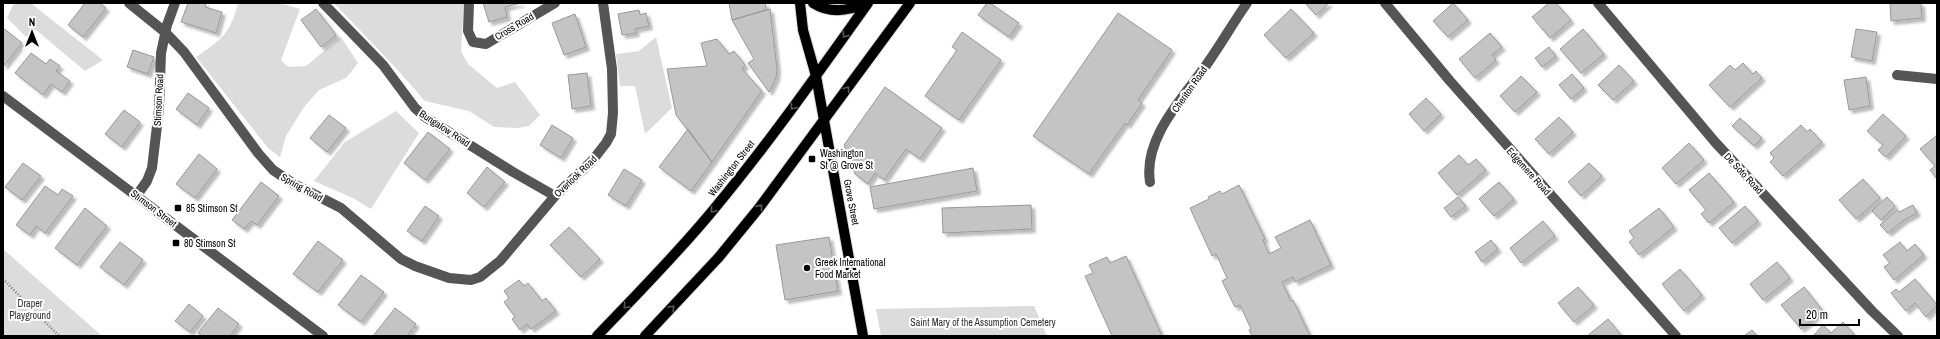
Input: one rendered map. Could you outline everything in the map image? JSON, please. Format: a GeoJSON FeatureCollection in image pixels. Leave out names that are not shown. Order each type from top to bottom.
{"type":"FeatureCollection","features":[{"type":"Feature","properties":{"kind":"main road","name":"Grove Street"},"geometry":{"type":"LineString","coordinates":[[800,3],[803,30],[816,76],[863,336]]}},
{"type":"Feature","properties":{"kind":"main road"},"geometry":{"type":"LineString","coordinates":[[813,3],[826,9],[839,10],[858,7],[868,3]]}},
{"type":"Feature","properties":{"kind":"main road","name":"Washington Street"},"geometry":{"type":"LineString","coordinates":[[598,336],[665,265],[714,210],[761,151],[868,3]]}},
{"type":"Feature","properties":{"kind":"main road"},"geometry":{"type":"LineString","coordinates":[[645,336],[735,238],[778,185],[910,3]]}},
{"type":"Feature","properties":{"kind":"street","name":"Spring Road"},"geometry":{"type":"LineString","coordinates":[[129,3],[165,32],[184,52],[265,161],[283,177],[341,208],[392,252],[410,264],[449,278],[471,280],[480,277]]}},
{"type":"Feature","properties":{"kind":"street","name":"Stimson Road"},"geometry":{"type":"LineString","coordinates":[[137,195],[147,181],[152,168],[159,109],[160,61],[165,32],[175,3]]}},
{"type":"Feature","properties":{"kind":"street","name":"Bungalow Road"},"geometry":{"type":"LineString","coordinates":[[323,3],[383,65],[415,108],[426,118],[555,196]]}},
{"type":"Feature","properties":{"kind":"street","name":"Cross Road"},"geometry":{"type":"LineString","coordinates":[[469,3],[468,31],[473,42],[486,44],[555,3]]}},
{"type":"Feature","properties":{"kind":"street","name":"Overlook Road"},"geometry":{"type":"LineString","coordinates":[[480,277],[500,261],[555,196],[592,161],[606,143],[612,128],[614,113],[611,53],[603,3]]}},
{"type":"Feature","properties":{"kind":"street","name":"Cheriton Road"},"geometry":{"type":"LineString","coordinates":[[1150,182],[1149,170],[1153,151],[1165,124],[1247,3]]}},
{"type":"Feature","properties":{"kind":"street","name":"Edgemere Road"},"geometry":{"type":"LineString","coordinates":[[1385,3],[1450,81],[1676,336]]}},
{"type":"Feature","properties":{"kind":"street","name":"De Soto Road"},"geometry":{"type":"LineString","coordinates":[[1598,3],[1715,142],[1872,311],[1898,336]]}},
{"type":"Feature","properties":{"kind":"street"},"geometry":{"type":"LineString","coordinates":[[1897,75],[1937,79]]}},
{"type":"Feature","properties":{"kind":"street","name":"Stimson Street"},"geometry":{"type":"LineString","coordinates":[[3,96],[137,195],[322,336]]}},
{"type":"Feature","properties":{"kind":"path"},"geometry":{"type":"LineString","coordinates":[[3,279],[59,336]]}},
{"type":"Feature","properties":{"kind":"green space"},"geometry":{"type":"Polygon","coordinates":[[[14,3],[34,3],[33,5],[103,60],[85,71],[36,30],[26,37],[7,18],[14,3]]]}},
{"type":"Feature","properties":{"kind":"green space"},"geometry":{"type":"Polygon","coordinates":[[[238,3],[280,3],[300,9],[281,60],[288,67],[306,66],[341,37],[358,63],[346,78],[319,90],[304,107],[286,136],[280,157],[268,148],[196,57],[212,46],[224,35],[232,22],[238,3]]]}},
{"type":"Feature","properties":{"kind":"green space"},"geometry":{"type":"Polygon","coordinates":[[[334,3],[464,3],[461,51],[468,64],[497,88],[515,82],[540,115],[529,126],[518,128],[494,127],[469,111],[425,101],[334,3]]]}},
{"type":"Feature","properties":{"kind":"green space"},"geometry":{"type":"Polygon","coordinates":[[[656,37],[672,108],[645,134],[635,86],[620,86],[616,54],[639,51],[656,37]]]}},
{"type":"Feature","properties":{"kind":"green space"},"geometry":{"type":"Polygon","coordinates":[[[396,111],[419,133],[371,209],[353,198],[314,181],[345,142],[396,111]]]}},
{"type":"Feature","properties":{"kind":"green space","name":"Draper Playground"},"geometry":{"type":"Polygon","coordinates":[[[3,249],[102,336],[3,336],[3,249]]]}},
{"type":"Feature","properties":{"kind":"green space","name":"Saint Mary of the Assumption Cemetery"},"geometry":{"type":"Polygon","coordinates":[[[1034,306],[1047,336],[881,336],[876,309],[1034,306]]]}},
{"type":"Feature","properties":{"kind":"building"},"geometry":{"type":"Polygon","coordinates":[[[85,3],[100,3],[106,8],[83,37],[68,25],[85,3]]]}},
{"type":"Feature","properties":{"kind":"building"},"geometry":{"type":"Polygon","coordinates":[[[188,3],[206,3],[205,7],[222,12],[216,33],[181,22],[188,3]]]}},
{"type":"Feature","properties":{"kind":"building"},"geometry":{"type":"Polygon","coordinates":[[[483,3],[521,3],[505,7],[507,17],[489,22],[483,3]]]}},
{"type":"Feature","properties":{"kind":"building"},"geometry":{"type":"Polygon","coordinates":[[[729,3],[765,3],[766,10],[732,20],[729,3]]]}},
{"type":"Feature","properties":{"kind":"building"},"geometry":{"type":"Polygon","coordinates":[[[987,3],[990,3],[1019,23],[1009,37],[978,15],[987,3]]]}},
{"type":"Feature","properties":{"kind":"building"},"geometry":{"type":"Polygon","coordinates":[[[1305,3],[1329,3],[1316,15],[1305,3]]]}},
{"type":"Feature","properties":{"kind":"building"},"geometry":{"type":"Polygon","coordinates":[[[1453,3],[1468,20],[1448,37],[1433,21],[1453,3]]]}},
{"type":"Feature","properties":{"kind":"building"},"geometry":{"type":"Polygon","coordinates":[[[1549,3],[1556,3],[1571,20],[1550,38],[1532,17],[1549,3]]]}},
{"type":"Feature","properties":{"kind":"building"},"geometry":{"type":"Polygon","coordinates":[[[1890,3],[1921,3],[1922,18],[1891,21],[1890,3]]]}},
{"type":"Feature","properties":{"kind":"building"},"geometry":{"type":"Polygon","coordinates":[[[316,9],[336,35],[321,47],[301,20],[316,9]]]}},
{"type":"Feature","properties":{"kind":"building"},"geometry":{"type":"Polygon","coordinates":[[[770,9],[777,69],[776,78],[769,92],[748,63],[754,59],[732,20],[770,9]]]}},
{"type":"Feature","properties":{"kind":"building"},"geometry":{"type":"Polygon","coordinates":[[[1291,9],[1314,33],[1286,58],[1264,35],[1291,9]]]}},
{"type":"Feature","properties":{"kind":"building"},"geometry":{"type":"Polygon","coordinates":[[[639,10],[640,15],[646,13],[649,26],[635,29],[636,33],[622,35],[618,14],[639,10]]]}},
{"type":"Feature","properties":{"kind":"building"},"geometry":{"type":"Polygon","coordinates":[[[1118,13],[1172,50],[1138,100],[1142,103],[1127,125],[1125,123],[1089,174],[1033,136],[1118,13]]]}},
{"type":"Feature","properties":{"kind":"building"},"geometry":{"type":"Polygon","coordinates":[[[575,14],[586,47],[564,55],[552,23],[575,14]]]}},
{"type":"Feature","properties":{"kind":"building"},"geometry":{"type":"Polygon","coordinates":[[[3,28],[22,43],[4,66],[3,65],[3,28]]]}},
{"type":"Feature","properties":{"kind":"building"},"geometry":{"type":"Polygon","coordinates":[[[1583,29],[1604,54],[1581,73],[1560,49],[1583,29]]]}},
{"type":"Feature","properties":{"kind":"building"},"geometry":{"type":"Polygon","coordinates":[[[1856,29],[1877,32],[1872,61],[1851,57],[1856,29]]]}},
{"type":"Feature","properties":{"kind":"building"},"geometry":{"type":"Polygon","coordinates":[[[962,32],[1001,60],[959,120],[925,96],[957,50],[952,47],[962,32]]]}},
{"type":"Feature","properties":{"kind":"building"},"geometry":{"type":"Polygon","coordinates":[[[1490,33],[1502,47],[1492,55],[1496,60],[1475,78],[1459,59],[1490,33]]]}},
{"type":"Feature","properties":{"kind":"building"},"geometry":{"type":"Polygon","coordinates":[[[717,39],[729,54],[734,51],[745,65],[742,69],[762,91],[712,162],[676,115],[667,69],[707,66],[701,43],[717,39]]]}},
{"type":"Feature","properties":{"kind":"building"},"geometry":{"type":"Polygon","coordinates":[[[1549,47],[1556,56],[1542,67],[1535,58],[1549,47]]]}},
{"type":"Feature","properties":{"kind":"building"},"geometry":{"type":"Polygon","coordinates":[[[133,50],[154,57],[148,74],[127,67],[133,50]]]}},
{"type":"Feature","properties":{"kind":"building"},"geometry":{"type":"Polygon","coordinates":[[[31,53],[46,64],[50,59],[60,66],[56,71],[70,81],[62,92],[51,84],[43,95],[15,73],[31,53]]]}},
{"type":"Feature","properties":{"kind":"building"},"geometry":{"type":"Polygon","coordinates":[[[1743,63],[1753,74],[1756,71],[1762,78],[1730,107],[1709,85],[1730,65],[1735,70],[1743,63]]]}},
{"type":"Feature","properties":{"kind":"building"},"geometry":{"type":"Polygon","coordinates":[[[1619,65],[1634,81],[1613,100],[1598,85],[1619,65]]]}},
{"type":"Feature","properties":{"kind":"building"},"geometry":{"type":"Polygon","coordinates":[[[587,73],[591,106],[572,109],[568,75],[587,73]]]}},
{"type":"Feature","properties":{"kind":"building"},"geometry":{"type":"Polygon","coordinates":[[[1572,74],[1584,88],[1571,99],[1559,85],[1572,74]]]}},
{"type":"Feature","properties":{"kind":"building"},"geometry":{"type":"Polygon","coordinates":[[[1521,76],[1537,92],[1515,112],[1500,96],[1521,76]]]}},
{"type":"Feature","properties":{"kind":"building"},"geometry":{"type":"Polygon","coordinates":[[[1866,77],[1870,106],[1849,110],[1844,80],[1866,77]]]}},
{"type":"Feature","properties":{"kind":"building"},"geometry":{"type":"Polygon","coordinates":[[[885,87],[942,128],[920,159],[906,149],[884,180],[875,173],[868,184],[855,174],[844,145],[885,87]]]}},
{"type":"Feature","properties":{"kind":"building"},"geometry":{"type":"Polygon","coordinates":[[[188,93],[209,108],[197,125],[176,109],[188,93]]]}},
{"type":"Feature","properties":{"kind":"building"},"geometry":{"type":"Polygon","coordinates":[[[1426,98],[1441,114],[1424,131],[1409,114],[1426,98]]]}},
{"type":"Feature","properties":{"kind":"building"},"geometry":{"type":"Polygon","coordinates":[[[124,110],[140,122],[122,147],[105,134],[124,110]]]}},
{"type":"Feature","properties":{"kind":"building"},"geometry":{"type":"Polygon","coordinates":[[[1883,114],[1906,136],[1886,157],[1878,150],[1883,145],[1867,131],[1883,114]]]}},
{"type":"Feature","properties":{"kind":"building"},"geometry":{"type":"Polygon","coordinates":[[[329,115],[346,128],[327,152],[310,138],[329,115]]]}},
{"type":"Feature","properties":{"kind":"building"},"geometry":{"type":"Polygon","coordinates":[[[1559,117],[1573,132],[1549,154],[1535,139],[1559,117]]]}},
{"type":"Feature","properties":{"kind":"building"},"geometry":{"type":"Polygon","coordinates":[[[1740,118],[1762,138],[1754,146],[1732,126],[1740,118]]]}},
{"type":"Feature","properties":{"kind":"building"},"geometry":{"type":"Polygon","coordinates":[[[552,125],[573,138],[561,158],[540,145],[552,125]]]}},
{"type":"Feature","properties":{"kind":"building"},"geometry":{"type":"Polygon","coordinates":[[[1801,125],[1807,132],[1810,129],[1822,142],[1783,176],[1770,162],[1774,158],[1770,153],[1801,125]]]}},
{"type":"Feature","properties":{"kind":"building"},"geometry":{"type":"Polygon","coordinates":[[[688,129],[712,162],[691,191],[659,167],[688,129]]]}},
{"type":"Feature","properties":{"kind":"building"},"geometry":{"type":"Polygon","coordinates":[[[428,132],[450,149],[425,180],[404,163],[428,132]]]}},
{"type":"Feature","properties":{"kind":"building"},"geometry":{"type":"Polygon","coordinates":[[[1937,135],[1936,178],[1930,170],[1935,166],[1920,149],[1937,135]]]}},
{"type":"Feature","properties":{"kind":"building"},"geometry":{"type":"Polygon","coordinates":[[[1689,143],[1704,160],[1676,184],[1662,168],[1689,143]]]}},
{"type":"Feature","properties":{"kind":"building"},"geometry":{"type":"Polygon","coordinates":[[[199,154],[217,169],[195,198],[176,184],[199,154]]]}},
{"type":"Feature","properties":{"kind":"building"},"geometry":{"type":"Polygon","coordinates":[[[1459,155],[1468,165],[1476,159],[1486,170],[1457,195],[1438,173],[1459,155]]]}},
{"type":"Feature","properties":{"kind":"building"},"geometry":{"type":"Polygon","coordinates":[[[23,163],[41,176],[22,200],[5,187],[23,163]]]}},
{"type":"Feature","properties":{"kind":"building"},"geometry":{"type":"Polygon","coordinates":[[[1589,163],[1602,176],[1581,196],[1568,182],[1589,163]]]}},
{"type":"Feature","properties":{"kind":"building"},"geometry":{"type":"Polygon","coordinates":[[[487,167],[505,182],[484,207],[467,193],[487,167]]]}},
{"type":"Feature","properties":{"kind":"building"},"geometry":{"type":"Polygon","coordinates":[[[973,168],[977,191],[874,209],[870,187],[973,168]]]}},
{"type":"Feature","properties":{"kind":"building"},"geometry":{"type":"Polygon","coordinates":[[[624,169],[642,180],[626,206],[608,195],[624,169]]]}},
{"type":"Feature","properties":{"kind":"building"},"geometry":{"type":"Polygon","coordinates":[[[1709,173],[1734,202],[1709,223],[1701,214],[1706,210],[1689,190],[1709,173]]]}},
{"type":"Feature","properties":{"kind":"building"},"geometry":{"type":"Polygon","coordinates":[[[1863,179],[1880,198],[1856,219],[1839,200],[1863,179]]]}},
{"type":"Feature","properties":{"kind":"building"},"geometry":{"type":"Polygon","coordinates":[[[261,182],[279,196],[257,225],[251,221],[244,229],[232,220],[261,182]]]}},
{"type":"Feature","properties":{"kind":"building"},"geometry":{"type":"Polygon","coordinates":[[[1499,182],[1514,199],[1494,216],[1479,199],[1499,182]]]}},
{"type":"Feature","properties":{"kind":"building"},"geometry":{"type":"Polygon","coordinates":[[[1239,185],[1265,239],[1263,240],[1269,254],[1281,248],[1275,237],[1310,220],[1331,265],[1295,282],[1293,277],[1282,282],[1291,301],[1293,300],[1310,336],[1252,336],[1249,330],[1251,329],[1240,305],[1235,307],[1222,281],[1227,278],[1216,254],[1212,256],[1190,208],[1209,199],[1208,197],[1220,191],[1222,194],[1239,185]]]}},
{"type":"Feature","properties":{"kind":"building"},"geometry":{"type":"Polygon","coordinates":[[[45,186],[58,195],[62,189],[73,196],[45,233],[36,226],[30,235],[16,225],[45,186]]]}},
{"type":"Feature","properties":{"kind":"building"},"geometry":{"type":"Polygon","coordinates":[[[1458,197],[1466,206],[1451,217],[1444,208],[1458,197]]]}},
{"type":"Feature","properties":{"kind":"building"},"geometry":{"type":"Polygon","coordinates":[[[1887,197],[1895,206],[1881,220],[1872,211],[1887,197]]]}},
{"type":"Feature","properties":{"kind":"building"},"geometry":{"type":"Polygon","coordinates":[[[1031,205],[1032,229],[943,233],[942,208],[1031,205]]]}},
{"type":"Feature","properties":{"kind":"building"},"geometry":{"type":"Polygon","coordinates":[[[1913,205],[1917,213],[1904,220],[1888,233],[1880,225],[1897,210],[1899,212],[1913,205]]]}},
{"type":"Feature","properties":{"kind":"building"},"geometry":{"type":"Polygon","coordinates":[[[425,206],[439,216],[422,241],[407,231],[425,206]]]}},
{"type":"Feature","properties":{"kind":"building"},"geometry":{"type":"Polygon","coordinates":[[[1745,206],[1758,221],[1732,243],[1719,228],[1745,206]]]}},
{"type":"Feature","properties":{"kind":"building"},"geometry":{"type":"Polygon","coordinates":[[[85,208],[107,226],[77,265],[55,248],[85,208]]]}},
{"type":"Feature","properties":{"kind":"building"},"geometry":{"type":"Polygon","coordinates":[[[1659,208],[1674,227],[1639,255],[1629,242],[1634,238],[1629,231],[1659,208]]]}},
{"type":"Feature","properties":{"kind":"building"},"geometry":{"type":"Polygon","coordinates":[[[1543,221],[1555,236],[1521,263],[1510,248],[1543,221]]]}},
{"type":"Feature","properties":{"kind":"building"},"geometry":{"type":"Polygon","coordinates":[[[569,227],[600,259],[581,277],[550,245],[569,227]]]}},
{"type":"Feature","properties":{"kind":"building","name":"Greek International Food Market"},"geometry":{"type":"Polygon","coordinates":[[[829,237],[838,291],[785,300],[776,245],[829,237]]]}},
{"type":"Feature","properties":{"kind":"building"},"geometry":{"type":"Polygon","coordinates":[[[1491,240],[1498,249],[1482,262],[1475,252],[1491,240]]]}},
{"type":"Feature","properties":{"kind":"building"},"geometry":{"type":"Polygon","coordinates":[[[318,241],[343,260],[318,292],[293,274],[318,241]]]}},
{"type":"Feature","properties":{"kind":"building"},"geometry":{"type":"Polygon","coordinates":[[[120,242],[143,260],[124,285],[100,267],[120,242]]]}},
{"type":"Feature","properties":{"kind":"building"},"geometry":{"type":"Polygon","coordinates":[[[1900,242],[1907,251],[1915,244],[1924,255],[1894,280],[1884,267],[1890,263],[1883,255],[1900,242]]]}},
{"type":"Feature","properties":{"kind":"building"},"geometry":{"type":"Polygon","coordinates":[[[1126,256],[1162,336],[1112,336],[1085,276],[1093,273],[1089,265],[1107,257],[1110,263],[1126,256]]]}},
{"type":"Feature","properties":{"kind":"building"},"geometry":{"type":"Polygon","coordinates":[[[1777,262],[1790,278],[1763,300],[1750,284],[1777,262]]]}},
{"type":"Feature","properties":{"kind":"building"},"geometry":{"type":"Polygon","coordinates":[[[1680,269],[1702,295],[1684,311],[1662,284],[1680,269]]]}},
{"type":"Feature","properties":{"kind":"building"},"geometry":{"type":"Polygon","coordinates":[[[361,275],[384,292],[361,322],[338,305],[361,275]]]}},
{"type":"Feature","properties":{"kind":"building"},"geometry":{"type":"Polygon","coordinates":[[[1915,279],[1937,305],[1926,317],[1915,303],[1906,311],[1891,293],[1896,289],[1899,292],[1915,279]]]}},
{"type":"Feature","properties":{"kind":"building"},"geometry":{"type":"Polygon","coordinates":[[[519,280],[524,286],[528,283],[542,301],[546,298],[556,311],[531,329],[527,324],[520,330],[512,319],[515,317],[504,302],[509,298],[504,291],[519,280]]]}},
{"type":"Feature","properties":{"kind":"building"},"geometry":{"type":"Polygon","coordinates":[[[1578,287],[1594,305],[1574,322],[1558,303],[1578,287]]]}},
{"type":"Feature","properties":{"kind":"building"},"geometry":{"type":"Polygon","coordinates":[[[1804,287],[1823,311],[1801,329],[1781,305],[1804,287]]]}},
{"type":"Feature","properties":{"kind":"building"},"geometry":{"type":"Polygon","coordinates":[[[189,304],[203,316],[190,332],[175,321],[189,304]]]}},
{"type":"Feature","properties":{"kind":"building"},"geometry":{"type":"Polygon","coordinates":[[[218,308],[239,324],[230,336],[202,336],[198,333],[218,308]]]}},
{"type":"Feature","properties":{"kind":"building"},"geometry":{"type":"Polygon","coordinates":[[[395,308],[416,324],[407,336],[373,336],[395,308]]]}},
{"type":"Feature","properties":{"kind":"building"},"geometry":{"type":"Polygon","coordinates":[[[1608,319],[1622,336],[1587,336],[1608,319]]]}},
{"type":"Feature","properties":{"kind":"building"},"geometry":{"type":"Polygon","coordinates":[[[1843,322],[1854,334],[1851,336],[1814,335],[1823,325],[1831,333],[1843,322]]]}},
{"type":"Feature","properties":{"kind":"building"},"geometry":{"type":"Polygon","coordinates":[[[1752,330],[1757,336],[1744,336],[1752,330]]]}},
{"type":"Feature","properties":{"kind":"place","name":"Washington St @ Grove St"},"geometry":{"type":"Point","coordinates":[812,159]}},
{"type":"Feature","properties":{"kind":"place","name":"85 Stimson St"},"geometry":{"type":"Point","coordinates":[178,208]}},
{"type":"Feature","properties":{"kind":"place","name":"80 Stimson St"},"geometry":{"type":"Point","coordinates":[176,243]}},
{"type":"Feature","properties":{"kind":"place","name":"Greek International Food Market"},"geometry":{"type":"Point","coordinates":[807,268]}}]}
